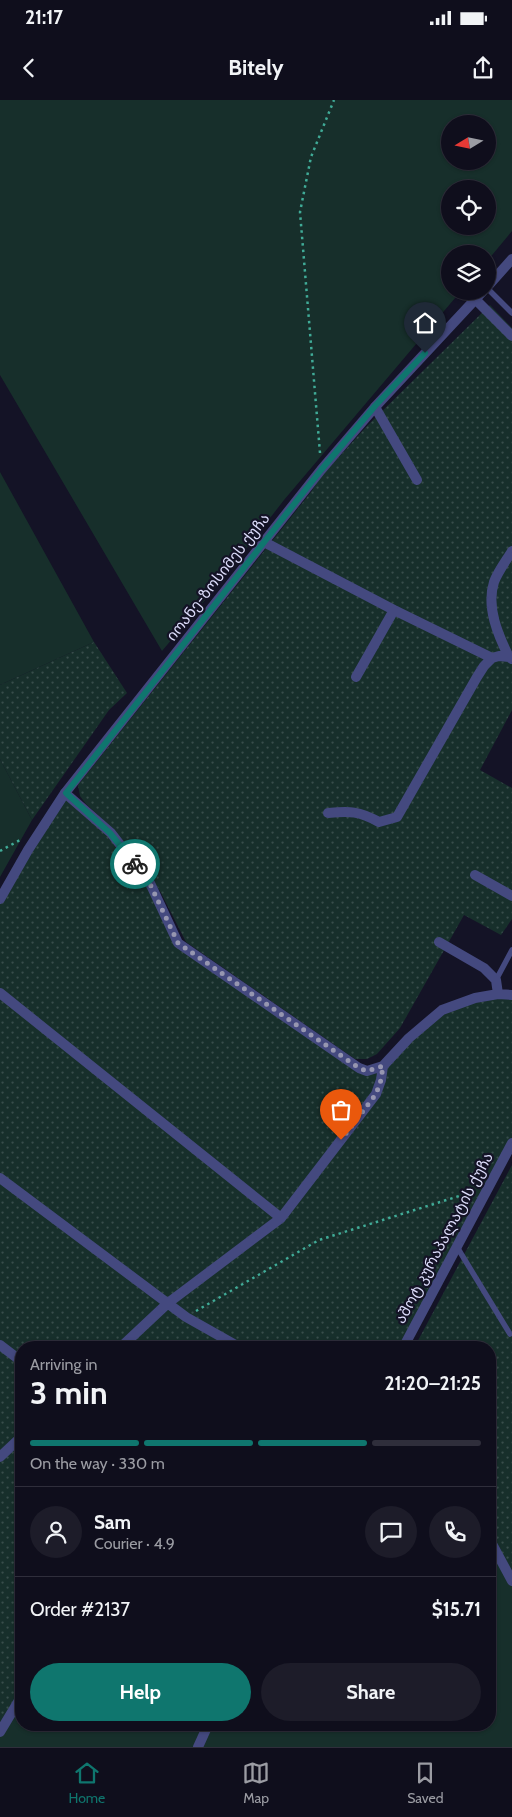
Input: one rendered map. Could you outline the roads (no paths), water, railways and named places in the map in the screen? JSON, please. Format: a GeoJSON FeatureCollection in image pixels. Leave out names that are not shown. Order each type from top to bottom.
{"type":"FeatureCollection","features":[{"type":"Feature","properties":{"kind":"street"},"geometry":{"type":"LineString","coordinates":[[496,278],[512,259]]}},
{"type":"Feature","properties":{"kind":"street"},"geometry":{"type":"LineString","coordinates":[[475,300],[512,336]]}},
{"type":"Feature","properties":{"kind":"street","name":"იოანე-ზოსიმეს ქუჩა"},"geometry":{"type":"LineString","coordinates":[[0,899],[28,850],[66,793],[321,470],[375,406],[475,300]]}},
{"type":"Feature","properties":{"kind":"street"},"geometry":{"type":"LineString","coordinates":[[375,406],[417,480]]}},
{"type":"Feature","properties":{"kind":"street"},"geometry":{"type":"LineString","coordinates":[[264,542],[394,610],[492,658]]}},
{"type":"Feature","properties":{"kind":"street"},"geometry":{"type":"LineString","coordinates":[[511,658],[499,638],[491,601],[494,582],[512,551]]}},
{"type":"Feature","properties":{"kind":"street"},"geometry":{"type":"LineString","coordinates":[[356,677],[394,610]]}},
{"type":"Feature","properties":{"kind":"street"},"geometry":{"type":"LineString","coordinates":[[328,813],[347,811],[364,814],[379,822],[397,817],[484,666],[492,658],[499,656],[511,658]]}},
{"type":"Feature","properties":{"kind":"street"},"geometry":{"type":"LineString","coordinates":[[66,793],[110,833],[150,884],[178,943],[359,1068],[367,1071],[383,1066],[409,1038],[442,1010],[476,998],[498,994],[512,995]]}},
{"type":"Feature","properties":{"kind":"street"},"geometry":{"type":"LineString","coordinates":[[475,875],[512,896]]}},
{"type":"Feature","properties":{"kind":"street"},"geometry":{"type":"LineString","coordinates":[[439,942],[484,968],[496,980],[498,994]]}},
{"type":"Feature","properties":{"kind":"street"},"geometry":{"type":"LineString","coordinates":[[0,993],[281,1218]]}},
{"type":"Feature","properties":{"kind":"street"},"geometry":{"type":"LineString","coordinates":[[127,1341],[168,1303],[281,1218],[376,1094],[383,1066]]}},
{"type":"Feature","properties":{"kind":"street","name":"აშოტ კურაპალატის ქუჩა"},"geometry":{"type":"LineString","coordinates":[[407,1341],[512,1145]]}},
{"type":"Feature","properties":{"kind":"street"},"geometry":{"type":"LineString","coordinates":[[0,1178],[186,1317],[229,1341]]}},
{"type":"Feature","properties":{"kind":"street"},"geometry":{"type":"LineString","coordinates":[[0,1346],[15,1357]]}},
{"type":"Feature","properties":{"kind":"street"},"geometry":{"type":"LineString","coordinates":[[0,1457],[15,1443]]}},
{"type":"Feature","properties":{"kind":"street"},"geometry":{"type":"LineString","coordinates":[[496,1551],[512,1581]]}},
{"type":"Feature","properties":{"kind":"street"},"geometry":{"type":"LineString","coordinates":[[0,1732],[15,1707]]}},
{"type":"Feature","properties":{"kind":"street"},"geometry":{"type":"LineString","coordinates":[[198,1747],[205,1731]]}},
{"type":"Feature","properties":{"kind":"lane"},"geometry":{"type":"LineString","coordinates":[[496,296],[512,313]]}},
{"type":"Feature","properties":{"kind":"lane"},"geometry":{"type":"LineString","coordinates":[[496,980],[512,950]]}},
{"type":"Feature","properties":{"kind":"lane"},"geometry":{"type":"LineString","coordinates":[[457,1247],[510,1334]]}}]}
